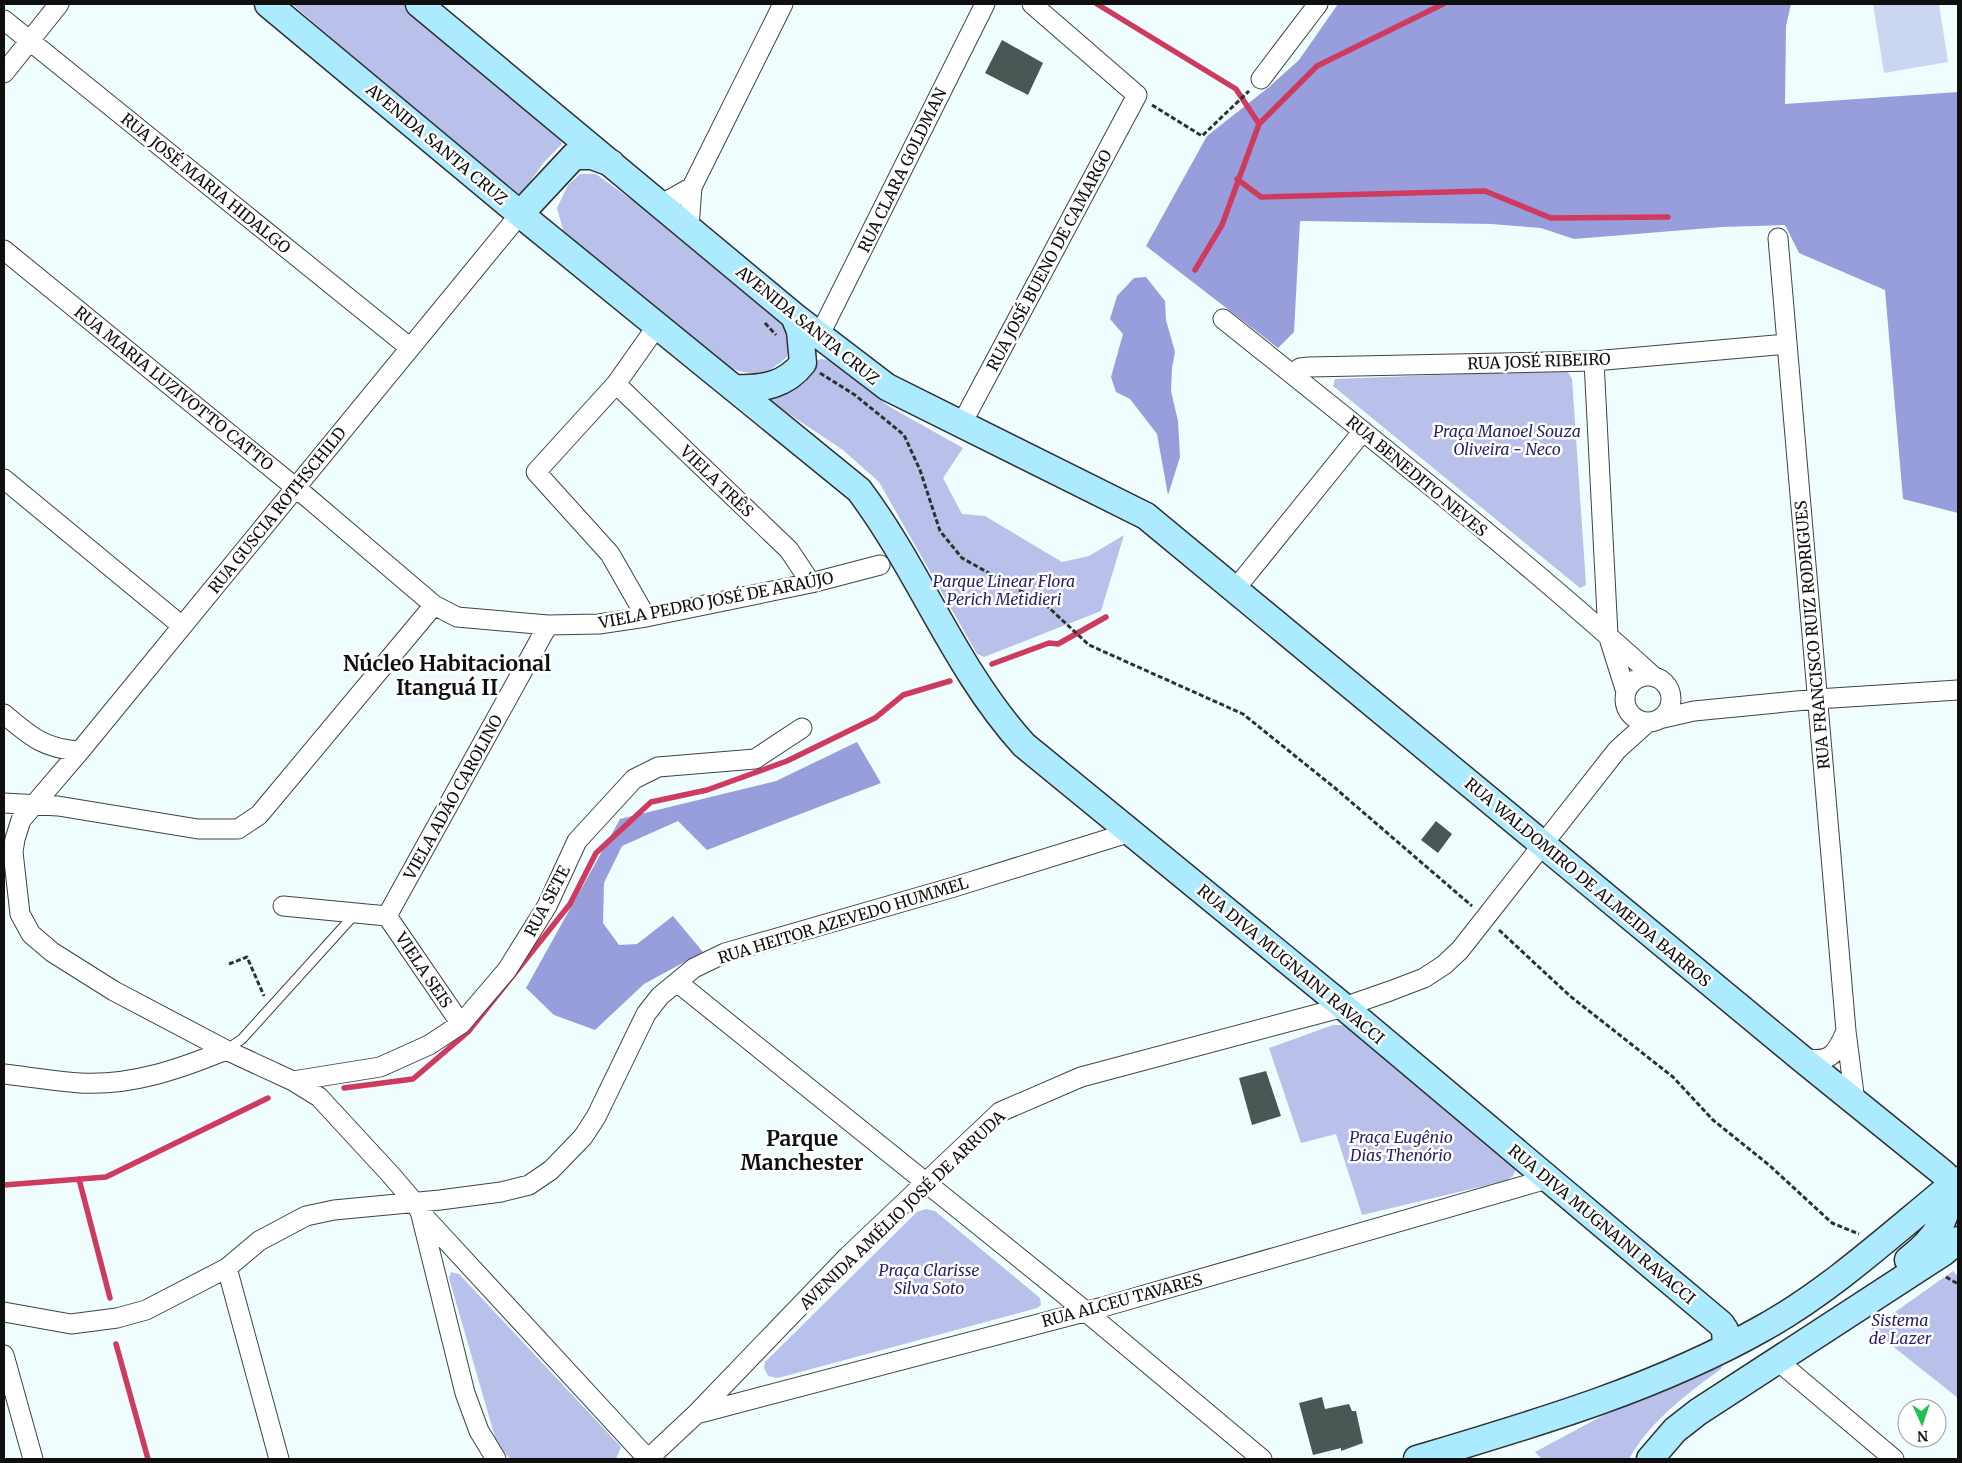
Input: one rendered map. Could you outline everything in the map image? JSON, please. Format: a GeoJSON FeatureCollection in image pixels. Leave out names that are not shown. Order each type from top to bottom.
{"type":"FeatureCollection","features":[{"type":"Feature","properties":{"kind":"main road","name":"AVENIDA SANTA CRUZ"},"geometry":{"type":"LineString","coordinates":[[268,4],[520,214],[859,490],[895,543]]}},
{"type":"Feature","properties":{"kind":"main road","name":"AVENIDA SANTA CRUZ"},"geometry":{"type":"LineString","coordinates":[[419,4],[616,165],[794,316],[887,387],[1146,516],[1236,588]]}},
{"type":"Feature","properties":{"kind":"main road"},"geometry":{"type":"LineString","coordinates":[[552,240],[547,211],[547,193],[574,156]]}},
{"type":"Feature","properties":{"kind":"main road"},"geometry":{"type":"LineString","coordinates":[[520,214],[574,156],[592,156],[616,165]]}},
{"type":"Feature","properties":{"kind":"main road"},"geometry":{"type":"LineString","coordinates":[[794,316],[800,332],[803,362]]}},
{"type":"Feature","properties":{"kind":"main road"},"geometry":{"type":"LineString","coordinates":[[736,388],[755,388],[778,383],[795,373],[819,336]]}},
{"type":"Feature","properties":{"kind":"main road","name":"RUA DIVA MUGNAINI RAVACCI"},"geometry":{"type":"LineString","coordinates":[[895,543],[956,652],[999,717],[1024,745],[1344,1007],[1721,1324],[1725,1330],[1726,1347]]}},
{"type":"Feature","properties":{"kind":"main road","name":"RUA WALDOMIRO DE ALMEIDA BARROS"},"geometry":{"type":"LineString","coordinates":[[1236,588],[1542,845],[1855,1102],[1953,1178]]}},
{"type":"Feature","properties":{"kind":"main road"},"geometry":{"type":"LineString","coordinates":[[1417,1459],[1514,1430],[1663,1377],[1764,1328],[1831,1282],[1882,1243],[1953,1178]]}},
{"type":"Feature","properties":{"kind":"main road"},"geometry":{"type":"LineString","coordinates":[[1650,1459],[1675,1430],[1698,1412],[1778,1361],[1810,1338],[1926,1246],[1944,1221],[1953,1178]]}},
{"type":"Feature","properties":{"kind":"main road"},"geometry":{"type":"LineString","coordinates":[[1810,1338],[1954,1252]]}},
{"type":"Feature","properties":{"kind":"street"},"geometry":{"type":"LineString","coordinates":[[4,72],[59,4]]}},
{"type":"Feature","properties":{"kind":"street"},"geometry":{"type":"LineString","coordinates":[[689,227],[692,187],[783,4]]}},
{"type":"Feature","properties":{"kind":"street","name":"RUA CLARA GOLDMAN"},"geometry":{"type":"LineString","coordinates":[[819,336],[984,4]]}},
{"type":"Feature","properties":{"kind":"street"},"geometry":{"type":"LineString","coordinates":[[1032,4],[1137,95]]}},
{"type":"Feature","properties":{"kind":"street"},"geometry":{"type":"LineString","coordinates":[[1262,79],[1318,4]]}},
{"type":"Feature","properties":{"kind":"street","name":"RUA JOSÉ MARIA HIDALGO"},"geometry":{"type":"LineString","coordinates":[[4,20],[409,347]]}},
{"type":"Feature","properties":{"kind":"street","name":"RUA JOSÉ BUENO DE CAMARGO"},"geometry":{"type":"LineString","coordinates":[[961,425],[1137,95]]}},
{"type":"Feature","properties":{"kind":"street"},"geometry":{"type":"LineString","coordinates":[[662,204],[692,187]]}},
{"type":"Feature","properties":{"kind":"street","name":"RUA GUSCIA ROTHSCHILD"},"geometry":{"type":"LineString","coordinates":[[520,214],[409,347],[80,751],[21,820],[13,852],[20,914],[31,934],[52,952],[114,991],[226,1050],[293,1081],[319,1097],[391,1175],[444,1238],[648,1459]]}},
{"type":"Feature","properties":{"kind":"street","name":"RUA FRANCISCO RUIZ RODRIGUES"},"geometry":{"type":"LineString","coordinates":[[1778,238],[1846,1031],[1855,1102]]}},
{"type":"Feature","properties":{"kind":"street","name":"RUA MARIA LUZIVOTTO CATTO"},"geometry":{"type":"LineString","coordinates":[[4,250],[296,488],[434,605]]}},
{"type":"Feature","properties":{"kind":"street","name":"RUA BENEDITO NEVES"},"geometry":{"type":"LineString","coordinates":[[1223,319],[1364,432],[1608,635],[1653,676]]}},
{"type":"Feature","properties":{"kind":"street"},"geometry":{"type":"LineString","coordinates":[[646,617],[610,554],[536,472],[616,384],[658,326]]}},
{"type":"Feature","properties":{"kind":"street","name":"RUA JOSÉ RIBEIRO"},"geometry":{"type":"LineString","coordinates":[[1293,374],[1300,368],[1309,367],[1594,361],[1787,344]]}},
{"type":"Feature","properties":{"kind":"street"},"geometry":{"type":"LineString","coordinates":[[1594,361],[1608,635],[1626,692],[1626,706],[1635,717],[1653,720],[1672,714],[1724,708],[1817,699],[1958,690]]}},
{"type":"Feature","properties":{"kind":"street","name":"VIELA TRÊS"},"geometry":{"type":"LineString","coordinates":[[616,384],[789,550],[811,582]]}},
{"type":"Feature","properties":{"kind":"street"},"geometry":{"type":"LineString","coordinates":[[1236,588],[1364,432]]}},
{"type":"Feature","properties":{"kind":"street"},"geometry":{"type":"LineString","coordinates":[[4,479],[182,626]]}},
{"type":"Feature","properties":{"kind":"street","name":"VIELA PEDRO JOSÉ DE ARAÚJO"},"geometry":{"type":"LineString","coordinates":[[434,605],[457,617],[548,625],[599,624],[646,617],[811,582],[880,565]]}},
{"type":"Feature","properties":{"kind":"street"},"geometry":{"type":"LineString","coordinates":[[4,803],[58,806],[198,829],[238,829],[259,816],[434,605]]}},
{"type":"Feature","properties":{"kind":"street","name":"VIELA ADÃO CAROLINO"},"geometry":{"type":"LineString","coordinates":[[387,916],[548,625]]}},
{"type":"Feature","properties":{"kind":"street"},"geometry":{"type":"LineString","coordinates":[[1626,692],[1629,686],[1640,677],[1653,676],[1665,683],[1678,698],[1724,708]]}},
{"type":"Feature","properties":{"kind":"street","name":"AVENIDA AMÉLIO JOSÉ DE ARRUDA"},"geometry":{"type":"LineString","coordinates":[[648,1459],[695,1415],[848,1256],[1000,1112],[1081,1077],[1344,1007],[1424,978],[1444,965],[1460,950],[1617,750],[1669,709],[1671,695],[1669,688]]}},
{"type":"Feature","properties":{"kind":"street"},"geometry":{"type":"LineString","coordinates":[[4,714],[32,737],[52,748],[80,751]]}},
{"type":"Feature","properties":{"kind":"street","name":"RUA SETE"},"geometry":{"type":"LineString","coordinates":[[293,1081],[380,1067],[429,1045],[461,1024],[512,962],[547,906],[577,842],[634,779],[658,767],[756,759],[802,728]]}},
{"type":"Feature","properties":{"kind":"street"},"geometry":{"type":"LineString","coordinates":[[32,737],[50,760],[52,774],[48,788]]}},
{"type":"Feature","properties":{"kind":"street","name":"RUA HEITOR AZEVEDO HUMMEL"},"geometry":{"type":"LineString","coordinates":[[4,1312],[71,1324],[116,1318],[146,1310],[227,1268],[259,1241],[306,1216],[334,1210],[379,1206],[418,1207],[440,1200],[501,1192],[529,1185],[551,1170],[583,1137],[596,1117],[646,1014],[660,996],[694,968],[725,953],[944,890],[1131,832]]}},
{"type":"Feature","properties":{"kind":"street"},"geometry":{"type":"LineString","coordinates":[[283,906],[387,916]]}},
{"type":"Feature","properties":{"kind":"street","name":"VIELA SEIS"},"geometry":{"type":"LineString","coordinates":[[387,916],[461,1024]]}},
{"type":"Feature","properties":{"kind":"street"},"geometry":{"type":"LineString","coordinates":[[677,982],[1084,1310],[1262,1459]]}},
{"type":"Feature","properties":{"kind":"street"},"geometry":{"type":"LineString","coordinates":[[1801,1058],[1816,1061],[1826,1059],[1838,1050],[1846,1031]]}},
{"type":"Feature","properties":{"kind":"street"},"geometry":{"type":"LineString","coordinates":[[4,1074],[81,1083],[106,1082],[178,1070],[226,1050]]}},
{"type":"Feature","properties":{"kind":"street"},"geometry":{"type":"LineString","coordinates":[[379,1206],[393,1196],[395,1187],[391,1175]]}},
{"type":"Feature","properties":{"kind":"street","name":"RUA ALCEU TAVARES"},"geometry":{"type":"LineString","coordinates":[[695,1415],[1084,1310],[1547,1179]]}},
{"type":"Feature","properties":{"kind":"street"},"geometry":{"type":"LineString","coordinates":[[434,1267],[439,1246],[444,1238],[440,1200]]}},
{"type":"Feature","properties":{"kind":"street"},"geometry":{"type":"LineString","coordinates":[[418,1207],[465,1393],[479,1431],[496,1459]]}},
{"type":"Feature","properties":{"kind":"street"},"geometry":{"type":"LineString","coordinates":[[227,1268],[279,1459]]}},
{"type":"Feature","properties":{"kind":"street"},"geometry":{"type":"LineString","coordinates":[[4,1355],[12,1411],[33,1459]]}},
{"type":"Feature","properties":{"kind":"street"},"geometry":{"type":"LineString","coordinates":[[1778,1361],[1894,1459]]}},
{"type":"Feature","properties":{"kind":"lane"},"geometry":{"type":"LineString","coordinates":[[226,1050],[242,1039],[355,913]]}},
{"type":"Feature","properties":{"kind":"path"},"geometry":{"type":"LineString","coordinates":[[1137,95],[1202,136],[1248,92]]}},
{"type":"Feature","properties":{"kind":"path"},"geometry":{"type":"LineString","coordinates":[[760,318],[778,337]]}},
{"type":"Feature","properties":{"kind":"path"},"geometry":{"type":"LineString","coordinates":[[803,362],[855,395],[904,436],[920,470],[940,531],[962,558],[1046,606],[1089,645],[1243,714],[1335,788],[1485,918],[1570,996],[1673,1077],[1713,1120],[1769,1165],[1832,1223],[1882,1243]]}},
{"type":"Feature","properties":{"kind":"path"},"geometry":{"type":"LineString","coordinates":[[229,964],[247,957],[269,1008]]}},
{"type":"Feature","properties":{"kind":"green space"},"geometry":{"type":"Polygon","coordinates":[[[292,4],[404,4],[558,133],[562,144],[544,162],[522,193],[514,193],[505,188],[292,4]]]}},
{"type":"Feature","properties":{"kind":"green space"},"geometry":{"type":"Polygon","coordinates":[[[580,174],[596,174],[643,208],[776,315],[791,336],[787,357],[773,368],[761,373],[747,373],[730,368],[564,233],[557,208],[568,185],[580,174]]]}},
{"type":"Feature","properties":{"kind":"green space","name":"Parque Linear Flora Perich Metidieri"},"geometry":{"type":"Polygon","coordinates":[[[821,359],[828,360],[890,407],[963,448],[943,478],[962,514],[985,516],[1062,562],[1089,556],[1124,535],[1101,611],[984,657],[977,654],[879,482],[843,450],[765,398],[806,378],[816,361],[821,359]]]}},
{"type":"Feature","properties":{"kind":"green space","name":"Praça Manoel Souza Oliveira - Neco"},"geometry":{"type":"Polygon","coordinates":[[[1561,370],[1568,372],[1572,379],[1586,585],[1580,588],[1333,386],[1335,379],[1561,370]]]}},
{"type":"Feature","properties":{"kind":"green space","name":"Praça Eugênio Dias Thenório"},"geometry":{"type":"Polygon","coordinates":[[[1333,1025],[1342,1025],[1351,1029],[1507,1157],[1516,1169],[1513,1176],[1505,1181],[1362,1215],[1336,1134],[1301,1143],[1269,1048],[1333,1025]]]}},
{"type":"Feature","properties":{"kind":"green space","name":"Praça Clarisse Silva Soto"},"geometry":{"type":"Polygon","coordinates":[[[926,1209],[935,1211],[1040,1298],[1041,1305],[1037,1308],[778,1378],[768,1376],[764,1368],[765,1362],[917,1212],[926,1209]]]}},
{"type":"Feature","properties":{"kind":"green space","name":"Sistema de Lazer"},"geometry":{"type":"Polygon","coordinates":[[[1953,1271],[1958,1276],[1958,1398],[1871,1329],[1953,1271]]]}},
{"type":"Feature","properties":{"kind":"green space"},"geometry":{"type":"Polygon","coordinates":[[[451,1272],[459,1274],[621,1447],[616,1459],[510,1459],[497,1444],[449,1278],[451,1272]]]}},
{"type":"Feature","properties":{"kind":"green space"},"geometry":{"type":"Polygon","coordinates":[[[1721,1365],[1722,1368],[1683,1398],[1659,1420],[1629,1459],[1542,1459],[1535,1452],[1628,1402],[1721,1365]]]}},
{"type":"Feature","properties":{"kind":"shaded area"},"geometry":{"type":"Polygon","coordinates":[[[1338,4],[1791,4],[1786,26],[1785,104],[1958,92],[1958,513],[1903,499],[1885,290],[1799,253],[1785,225],[1722,227],[1574,239],[1541,228],[1491,224],[1300,221],[1294,332],[1278,348],[1146,246],[1207,136],[1269,87],[1299,60],[1338,4]]]}},
{"type":"Feature","properties":{"kind":"shaded area"},"geometry":{"type":"Polygon","coordinates":[[[1873,4],[1939,4],[1948,62],[1884,73],[1873,4]]]}},
{"type":"Feature","properties":{"kind":"shaded area"},"geometry":{"type":"Polygon","coordinates":[[[1146,277],[1165,301],[1166,320],[1175,352],[1171,391],[1178,421],[1180,457],[1168,495],[1157,434],[1130,399],[1116,392],[1111,377],[1123,334],[1110,319],[1117,296],[1134,278],[1146,277]]]}},
{"type":"Feature","properties":{"kind":"shaded area"},"geometry":{"type":"Polygon","coordinates":[[[857,742],[881,783],[707,850],[678,821],[622,846],[604,883],[603,923],[619,945],[637,944],[673,916],[703,952],[644,984],[595,1030],[554,1015],[526,988],[620,819],[776,781],[857,742]]]}},
{"type":"Feature","properties":{"kind":"building"},"geometry":{"type":"Polygon","coordinates":[[[1002,40],[1043,63],[1028,95],[985,73],[1002,40]]]}},
{"type":"Feature","properties":{"kind":"building"},"geometry":{"type":"Polygon","coordinates":[[[1436,821],[1452,834],[1438,853],[1421,840],[1436,821]]]}},
{"type":"Feature","properties":{"kind":"building"},"geometry":{"type":"Polygon","coordinates":[[[1266,1071],[1281,1116],[1252,1125],[1239,1078],[1266,1071]]]}},
{"type":"Feature","properties":{"kind":"building"},"geometry":{"type":"Polygon","coordinates":[[[1322,1397],[1325,1409],[1349,1404],[1352,1411],[1356,1411],[1363,1443],[1341,1451],[1341,1448],[1313,1455],[1299,1403],[1322,1397]]]}},
{"type":"Feature","properties":{"kind":"waterway"},"geometry":{"type":"LineString","coordinates":[[1097,4],[1236,89],[1259,124]]}},
{"type":"Feature","properties":{"kind":"waterway"},"geometry":{"type":"LineString","coordinates":[[1195,270],[1222,225],[1259,124],[1317,66],[1443,4]]}},
{"type":"Feature","properties":{"kind":"waterway"},"geometry":{"type":"LineString","coordinates":[[1237,179],[1261,197],[1485,191],[1551,218],[1668,217]]}},
{"type":"Feature","properties":{"kind":"waterway"},"geometry":{"type":"LineString","coordinates":[[992,664],[1049,643],[1058,644],[1106,617]]}},
{"type":"Feature","properties":{"kind":"waterway"},"geometry":{"type":"LineString","coordinates":[[344,1088],[413,1079],[468,1032],[570,904],[596,853],[651,802],[707,790],[787,761],[875,718],[903,695],[950,681]]}},
{"type":"Feature","properties":{"kind":"waterway"},"geometry":{"type":"LineString","coordinates":[[4,1185],[106,1177],[268,1098]]}},
{"type":"Feature","properties":{"kind":"waterway"},"geometry":{"type":"LineString","coordinates":[[79,1179],[110,1298]]}},
{"type":"Feature","properties":{"kind":"waterway"},"geometry":{"type":"LineString","coordinates":[[116,1344],[148,1459]]}},
{"type":"Feature","properties":{"kind":"district","name":"Núcleo Habitacional Itanguá II"},"geometry":{"type":"Point","coordinates":[447,675]}},
{"type":"Feature","properties":{"kind":"district","name":"Parque Manchester"},"geometry":{"type":"Point","coordinates":[802,1150]}}]}
